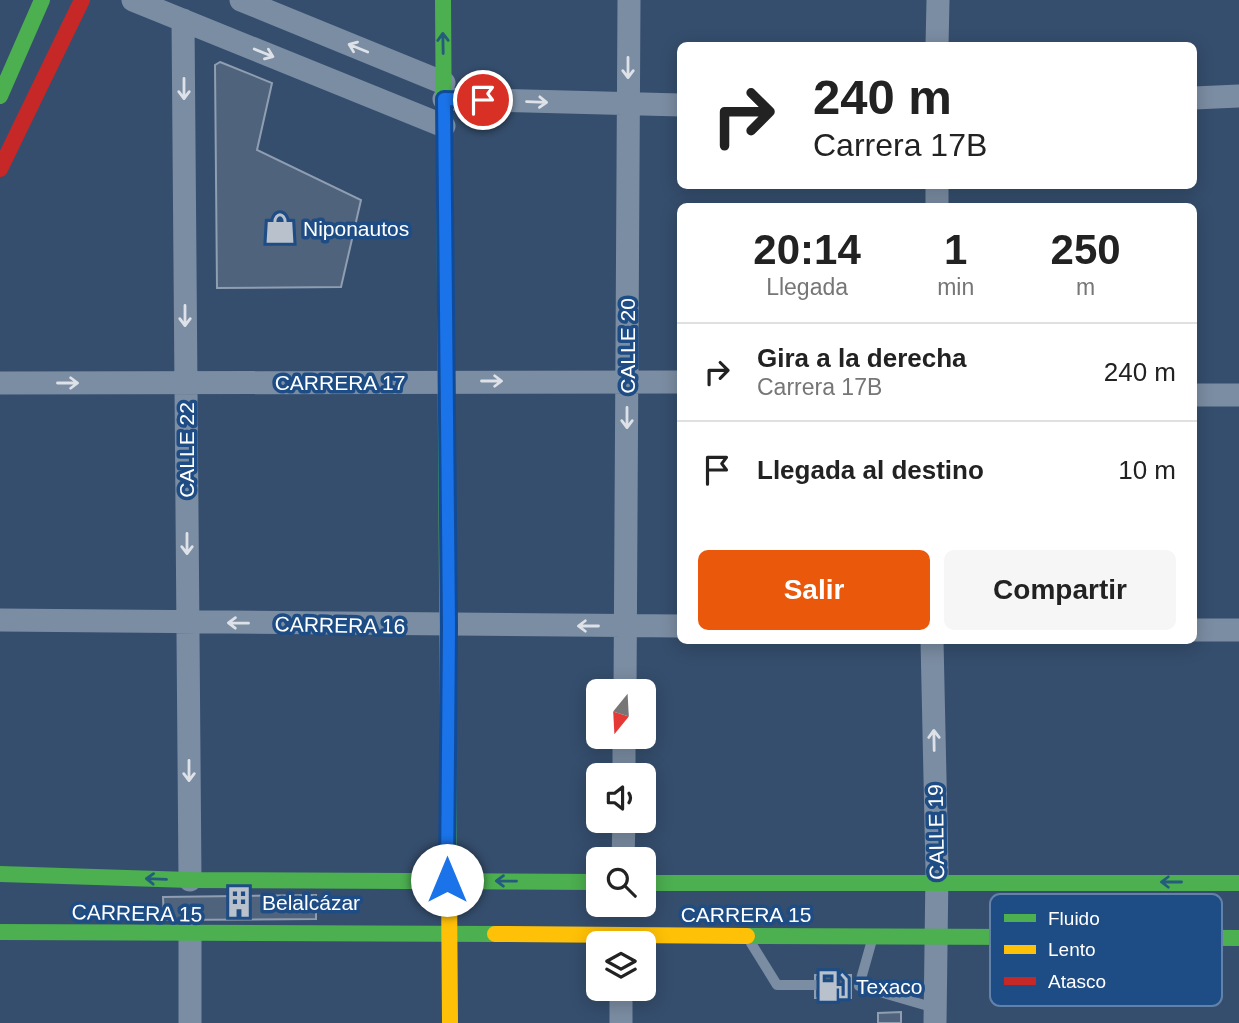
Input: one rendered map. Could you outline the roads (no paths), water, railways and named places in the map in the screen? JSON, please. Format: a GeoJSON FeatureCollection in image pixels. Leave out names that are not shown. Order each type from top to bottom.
{"type":"FeatureCollection","features":[{"type":"Feature","properties":{"kind":"main road"},"geometry":{"type":"LineString","coordinates":[[0,96],[5,73],[42,0]]}},
{"type":"Feature","properties":{"kind":"main road"},"geometry":{"type":"LineString","coordinates":[[0,169],[82,0]]}},
{"type":"Feature","properties":{"kind":"main road"},"geometry":{"type":"LineString","coordinates":[[443,0],[452,889],[448,929],[450,1023]]}},
{"type":"Feature","properties":{"kind":"main road","name":"CARRERA 15"},"geometry":{"type":"LineString","coordinates":[[2,873],[191,886],[452,889],[586,883]]}},
{"type":"Feature","properties":{"kind":"main road","name":"CARRERA 15"},"geometry":{"type":"LineString","coordinates":[[656,883],[937,888],[1239,883]]}},
{"type":"Feature","properties":{"kind":"main road","name":"CARRERA 15"},"geometry":{"type":"LineString","coordinates":[[656,936],[750,930],[874,936],[935,926],[990,928]]}},
{"type":"Feature","properties":{"kind":"main road","name":"CARRERA 15"},"geometry":{"type":"LineString","coordinates":[[0,932],[190,935],[448,929],[586,936]]}},
{"type":"Feature","properties":{"kind":"street"},"geometry":{"type":"LineString","coordinates":[[133,0],[444,126]]}},
{"type":"Feature","properties":{"kind":"street"},"geometry":{"type":"LineString","coordinates":[[241,0],[444,91],[628,105],[677,105]]}},
{"type":"Feature","properties":{"kind":"street","name":"CALLE 20"},"geometry":{"type":"LineString","coordinates":[[625,679],[629,0]]}},
{"type":"Feature","properties":{"kind":"street"},"geometry":{"type":"LineString","coordinates":[[937,42],[938,0]]}},
{"type":"Feature","properties":{"kind":"street","name":"CALLE 22"},"geometry":{"type":"LineString","coordinates":[[183,20],[191,886]]}},
{"type":"Feature","properties":{"kind":"street"},"geometry":{"type":"LineString","coordinates":[[1197,97],[1239,96]]}},
{"type":"Feature","properties":{"kind":"street","name":"CARRERA 17"},"geometry":{"type":"LineString","coordinates":[[0,383],[677,382]]}},
{"type":"Feature","properties":{"kind":"street"},"geometry":{"type":"LineString","coordinates":[[1197,395],[1239,395]]}},
{"type":"Feature","properties":{"kind":"street","name":"CARRERA 16"},"geometry":{"type":"LineString","coordinates":[[0,620],[677,626]]}},
{"type":"Feature","properties":{"kind":"street"},"geometry":{"type":"LineString","coordinates":[[1197,630],[1239,630]]}},
{"type":"Feature","properties":{"kind":"street","name":"CALLE 19"},"geometry":{"type":"LineString","coordinates":[[932,644],[937,888],[935,1015]]}},
{"type":"Feature","properties":{"kind":"street"},"geometry":{"type":"LineString","coordinates":[[190,935],[190,1023]]}},
{"type":"Feature","properties":{"kind":"street"},"geometry":{"type":"LineString","coordinates":[[621,1001],[621,1023]]}},
{"type":"Feature","properties":{"kind":"lane"},"geometry":{"type":"LineString","coordinates":[[656,895],[937,888],[981,896]]}},
{"type":"Feature","properties":{"kind":"lane"},"geometry":{"type":"LineString","coordinates":[[137,920],[448,929],[750,930],[776,985],[815,985]]}},
{"type":"Feature","properties":{"kind":"lane"},"geometry":{"type":"LineString","coordinates":[[874,936],[855,986],[935,1015]]}},
{"type":"Feature","properties":{"kind":"place","name":"Niponautos"},"geometry":{"type":"Point","coordinates":[280,228]}},
{"type":"Feature","properties":{"kind":"place","name":"Belalcázar"},"geometry":{"type":"Point","coordinates":[239,902]}},
{"type":"Feature","properties":{"kind":"place","name":"Texaco"},"geometry":{"type":"Point","coordinates":[833,986]}}]}
